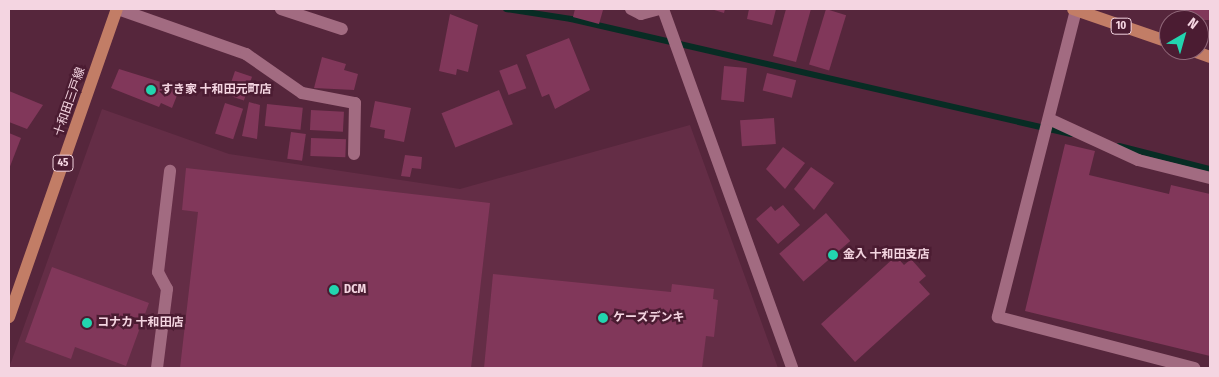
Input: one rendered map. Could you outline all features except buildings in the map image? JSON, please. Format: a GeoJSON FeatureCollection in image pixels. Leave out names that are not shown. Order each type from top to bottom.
{"type":"FeatureCollection","features":[{"type":"Feature","properties":{"kind":"main road","name":"十和田三戸線"},"geometry":{"type":"LineString","coordinates":[[9,317],[117,9]]}},
{"type":"Feature","properties":{"kind":"main road","name":"10"},"geometry":{"type":"LineString","coordinates":[[1075,9],[1159,38]]}},
{"type":"Feature","properties":{"kind":"street"},"geometry":{"type":"LineString","coordinates":[[117,9],[246,54],[302,93],[355,103],[354,154]]}},
{"type":"Feature","properties":{"kind":"street"},"geometry":{"type":"LineString","coordinates":[[280,9],[342,29]]}},
{"type":"Feature","properties":{"kind":"street"},"geometry":{"type":"LineString","coordinates":[[631,9],[641,14],[662,9],[792,368]]}},
{"type":"Feature","properties":{"kind":"street"},"geometry":{"type":"LineString","coordinates":[[1075,9],[998,318],[1194,368]]}},
{"type":"Feature","properties":{"kind":"street"},"geometry":{"type":"LineString","coordinates":[[1048,119],[1138,160],[1210,178]]}},
{"type":"Feature","properties":{"kind":"street"},"geometry":{"type":"LineString","coordinates":[[157,368],[168,289],[158,272],[170,171]]}},
{"type":"Feature","properties":{"kind":"shaded area"},"geometry":{"type":"Polygon","coordinates":[[[102,109],[229,154],[460,189],[690,125],[778,368],[9,368],[102,109]]]}},
{"type":"Feature","properties":{"kind":"waterway"},"geometry":{"type":"LineString","coordinates":[[506,9],[571,19],[1071,134]]}},
{"type":"Feature","properties":{"kind":"waterway"},"geometry":{"type":"LineString","coordinates":[[1119,146],[1210,169]]}},
{"type":"Feature","properties":{"kind":"place","name":"すき家 十和田元町店"},"geometry":{"type":"Point","coordinates":[151,90]}},
{"type":"Feature","properties":{"kind":"place","name":"金入 十和田支店"},"geometry":{"type":"Point","coordinates":[833,255]}},
{"type":"Feature","properties":{"kind":"place","name":"DCM"},"geometry":{"type":"Point","coordinates":[334,290]}},
{"type":"Feature","properties":{"kind":"place","name":"ケーズデンキ"},"geometry":{"type":"Point","coordinates":[603,318]}},
{"type":"Feature","properties":{"kind":"place","name":"コナカ 十和田店"},"geometry":{"type":"Point","coordinates":[87,323]}}]}
